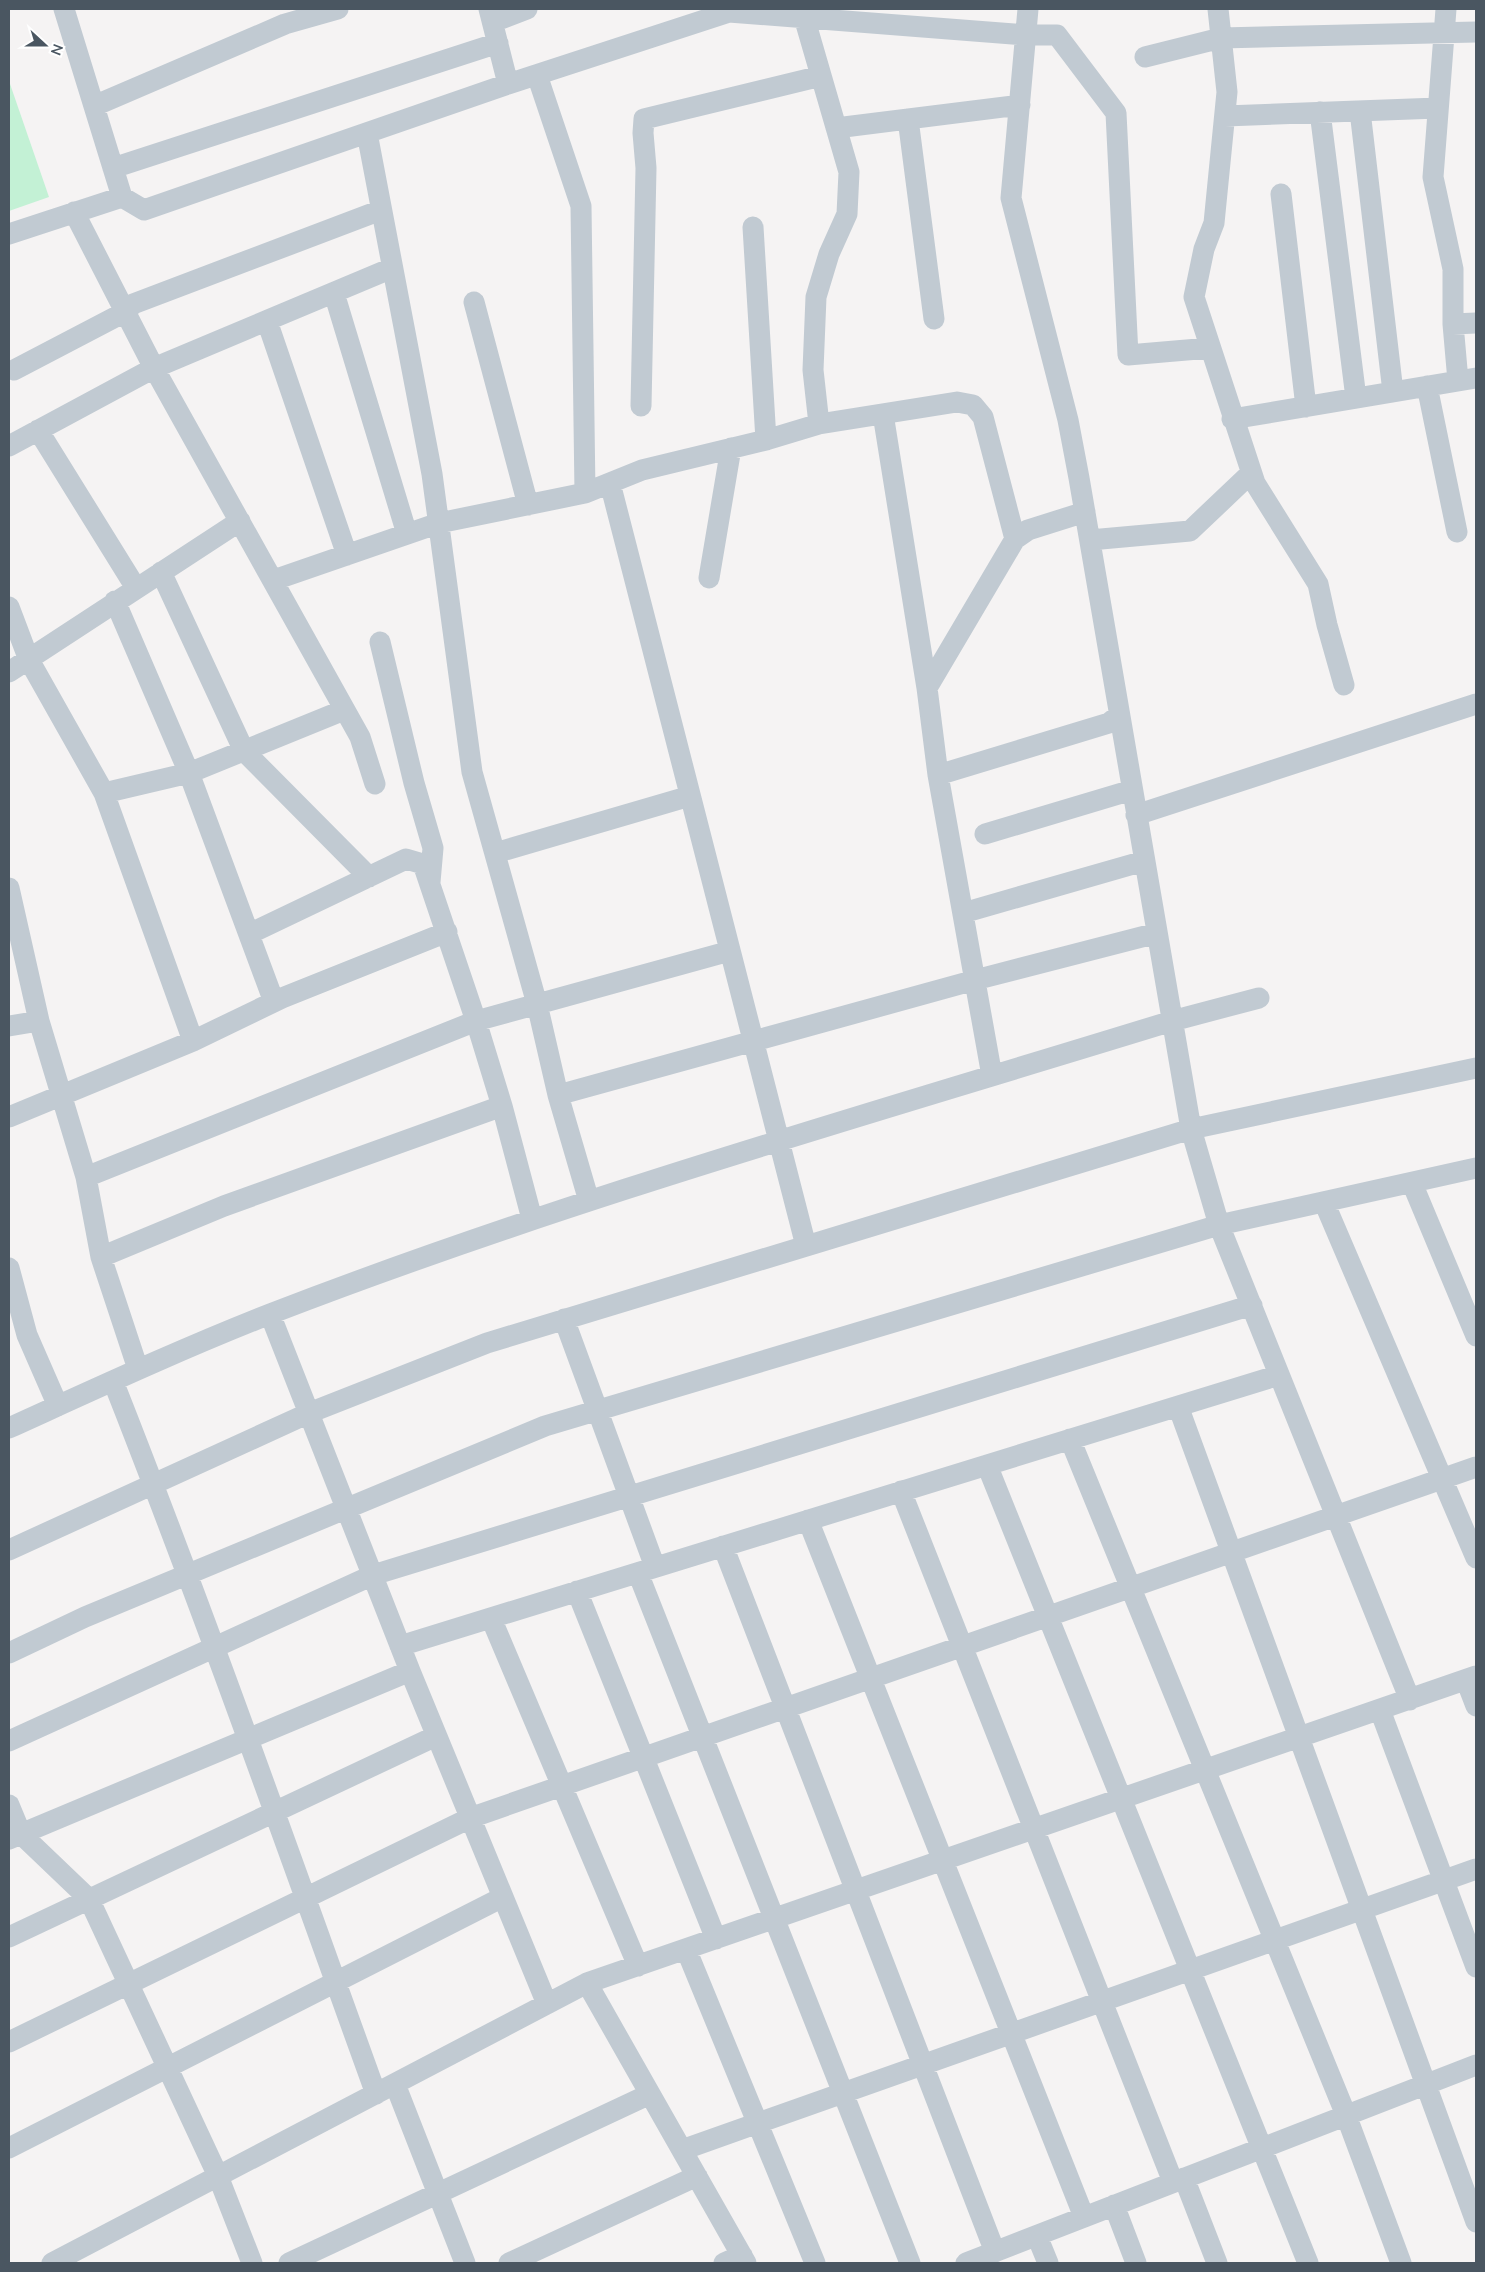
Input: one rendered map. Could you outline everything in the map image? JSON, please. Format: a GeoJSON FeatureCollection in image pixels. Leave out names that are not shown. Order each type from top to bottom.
{"type":"FeatureCollection","features":[{"type":"Feature","properties":{"kind":"street"},"geometry":{"type":"LineString","coordinates":[[64,9],[122,197],[144,210],[729,10],[1026,35],[1057,35],[1116,113],[1128,355],[1210,348]]}},
{"type":"Feature","properties":{"kind":"street"},"geometry":{"type":"LineString","coordinates":[[94,106],[285,24],[338,9]]}},
{"type":"Feature","properties":{"kind":"street"},"geometry":{"type":"LineString","coordinates":[[508,84],[491,15],[527,9]]}},
{"type":"Feature","properties":{"kind":"street"},"geometry":{"type":"LineString","coordinates":[[1028,9],[1012,198],[1068,420],[1190,1129],[1220,1225],[1410,1700]]}},
{"type":"Feature","properties":{"kind":"street"},"geometry":{"type":"LineString","coordinates":[[1218,9],[1227,92],[1214,223],[1204,249],[1194,297],[1232,419],[1255,483],[1318,584],[1327,625],[1344,685]]}},
{"type":"Feature","properties":{"kind":"street"},"geometry":{"type":"LineString","coordinates":[[1232,419],[1467,379],[1453,324],[1453,269],[1433,178],[1446,9]]}},
{"type":"Feature","properties":{"kind":"street"},"geometry":{"type":"LineString","coordinates":[[804,17],[849,172],[847,214],[829,254],[816,297],[813,370],[819,424]]}},
{"type":"Feature","properties":{"kind":"street"},"geometry":{"type":"LineString","coordinates":[[1145,57],[1221,38],[1476,32]]}},
{"type":"Feature","properties":{"kind":"street"},"geometry":{"type":"LineString","coordinates":[[113,168],[498,43]]}},
{"type":"Feature","properties":{"kind":"street"},"geometry":{"type":"LineString","coordinates":[[537,75],[581,206],[585,493]]}},
{"type":"Feature","properties":{"kind":"street"},"geometry":{"type":"LineString","coordinates":[[641,406],[646,168],[643,132],[644,118],[821,76]]}},
{"type":"Feature","properties":{"kind":"street"},"geometry":{"type":"LineString","coordinates":[[836,128],[1020,105]]}},
{"type":"Feature","properties":{"kind":"street"},"geometry":{"type":"LineString","coordinates":[[1225,116],[1438,108]]}},
{"type":"Feature","properties":{"kind":"street"},"geometry":{"type":"LineString","coordinates":[[1360,111],[1393,392]]}},
{"type":"Feature","properties":{"kind":"street"},"geometry":{"type":"LineString","coordinates":[[1320,112],[1356,398]]}},
{"type":"Feature","properties":{"kind":"street"},"geometry":{"type":"LineString","coordinates":[[908,119],[934,319]]}},
{"type":"Feature","properties":{"kind":"street"},"geometry":{"type":"LineString","coordinates":[[366,133],[432,474],[472,772],[537,1004],[558,1095],[589,1201]]}},
{"type":"Feature","properties":{"kind":"street"},"geometry":{"type":"LineString","coordinates":[[1281,194],[1306,407]]}},
{"type":"Feature","properties":{"kind":"street"},"geometry":{"type":"LineString","coordinates":[[9,234],[122,197]]}},
{"type":"Feature","properties":{"kind":"street"},"geometry":{"type":"LineString","coordinates":[[14,370],[125,312],[133,304],[381,210]]}},
{"type":"Feature","properties":{"kind":"street"},"geometry":{"type":"LineString","coordinates":[[74,212],[154,368],[360,737],[375,784]]}},
{"type":"Feature","properties":{"kind":"street"},"geometry":{"type":"LineString","coordinates":[[753,227],[766,440]]}},
{"type":"Feature","properties":{"kind":"street"},"geometry":{"type":"LineString","coordinates":[[9,446],[154,368],[392,268]]}},
{"type":"Feature","properties":{"kind":"street"},"geometry":{"type":"LineString","coordinates":[[334,293],[408,534]]}},
{"type":"Feature","properties":{"kind":"street"},"geometry":{"type":"LineString","coordinates":[[474,302],[528,504]]}},
{"type":"Feature","properties":{"kind":"street"},"geometry":{"type":"LineString","coordinates":[[267,321],[347,555]]}},
{"type":"Feature","properties":{"kind":"street"},"geometry":{"type":"LineString","coordinates":[[1453,324],[1476,323]]}},
{"type":"Feature","properties":{"kind":"street"},"geometry":{"type":"LineString","coordinates":[[1427,386],[1457,532]]}},
{"type":"Feature","properties":{"kind":"street"},"geometry":{"type":"LineString","coordinates":[[274,580],[439,523],[585,493],[642,470],[766,440],[819,424],[957,402],[973,405],[983,417],[1015,539]]}},
{"type":"Feature","properties":{"kind":"street"},"geometry":{"type":"LineString","coordinates":[[883,414],[927,688],[938,775],[992,1076]]}},
{"type":"Feature","properties":{"kind":"street"},"geometry":{"type":"LineString","coordinates":[[38,430],[136,588]]}},
{"type":"Feature","properties":{"kind":"street"},"geometry":{"type":"LineString","coordinates":[[709,578],[731,448]]}},
{"type":"Feature","properties":{"kind":"street"},"geometry":{"type":"LineString","coordinates":[[1090,540],[1190,531],[1251,473]]}},
{"type":"Feature","properties":{"kind":"street"},"geometry":{"type":"LineString","coordinates":[[610,483],[806,1246]]}},
{"type":"Feature","properties":{"kind":"street"},"geometry":{"type":"LineString","coordinates":[[927,688],[1015,539],[1028,530],[1085,512]]}},
{"type":"Feature","properties":{"kind":"street"},"geometry":{"type":"LineString","coordinates":[[9,672],[240,521]]}},
{"type":"Feature","properties":{"kind":"street"},"geometry":{"type":"LineString","coordinates":[[161,572],[244,751],[369,877]]}},
{"type":"Feature","properties":{"kind":"street"},"geometry":{"type":"LineString","coordinates":[[116,601],[189,773],[274,1002]]}},
{"type":"Feature","properties":{"kind":"street"},"geometry":{"type":"LineString","coordinates":[[9,607],[29,660],[104,793],[193,1041]]}},
{"type":"Feature","properties":{"kind":"street"},"geometry":{"type":"LineString","coordinates":[[380,642],[414,783],[433,848],[430,884]]}},
{"type":"Feature","properties":{"kind":"street"},"geometry":{"type":"LineString","coordinates":[[1136,815],[1476,704]]}},
{"type":"Feature","properties":{"kind":"street"},"geometry":{"type":"LineString","coordinates":[[104,793],[189,773],[344,710]]}},
{"type":"Feature","properties":{"kind":"street"},"geometry":{"type":"LineString","coordinates":[[938,775],[1109,723],[1119,715]]}},
{"type":"Feature","properties":{"kind":"street"},"geometry":{"type":"LineString","coordinates":[[986,834],[1132,790]]}},
{"type":"Feature","properties":{"kind":"street"},"geometry":{"type":"LineString","coordinates":[[495,853],[690,796]]}},
{"type":"Feature","properties":{"kind":"street"},"geometry":{"type":"LineString","coordinates":[[248,934],[406,859],[423,864],[476,1021],[502,1106],[532,1219]]}},
{"type":"Feature","properties":{"kind":"street"},"geometry":{"type":"LineString","coordinates":[[963,912],[1144,861]]}},
{"type":"Feature","properties":{"kind":"street"},"geometry":{"type":"LineString","coordinates":[[9,888],[39,1021],[86,1177],[101,1257],[138,1369]]}},
{"type":"Feature","properties":{"kind":"street"},"geometry":{"type":"LineString","coordinates":[[9,1117],[193,1041],[274,1002],[446,932]]}},
{"type":"Feature","properties":{"kind":"street"},"geometry":{"type":"LineString","coordinates":[[558,1095],[975,980],[1157,933]]}},
{"type":"Feature","properties":{"kind":"street"},"geometry":{"type":"LineString","coordinates":[[86,1177],[476,1021],[730,951]]}},
{"type":"Feature","properties":{"kind":"street"},"geometry":{"type":"LineString","coordinates":[[9,1428],[138,1369],[270,1314],[532,1219],[1172,1021],[1259,998]]}},
{"type":"Feature","properties":{"kind":"street"},"geometry":{"type":"LineString","coordinates":[[9,1026],[39,1021]]}},
{"type":"Feature","properties":{"kind":"street"},"geometry":{"type":"LineString","coordinates":[[9,1550],[308,1413],[487,1343],[1190,1129],[1476,1068]]}},
{"type":"Feature","properties":{"kind":"street"},"geometry":{"type":"LineString","coordinates":[[101,1257],[224,1206],[502,1106]]}},
{"type":"Feature","properties":{"kind":"street"},"geometry":{"type":"LineString","coordinates":[[9,1653],[85,1617],[545,1426],[1220,1225],[1476,1168]]}},
{"type":"Feature","properties":{"kind":"street"},"geometry":{"type":"LineString","coordinates":[[1412,1182],[1476,1336]]}},
{"type":"Feature","properties":{"kind":"street"},"geometry":{"type":"LineString","coordinates":[[1324,1202],[1476,1558]]}},
{"type":"Feature","properties":{"kind":"street"},"geometry":{"type":"LineString","coordinates":[[9,1268],[18,1338],[58,1406]]}},
{"type":"Feature","properties":{"kind":"street"},"geometry":{"type":"LineString","coordinates":[[9,1741],[373,1576],[1252,1305]]}},
{"type":"Feature","properties":{"kind":"street"},"geometry":{"type":"LineString","coordinates":[[270,1314],[436,1736],[547,2004]]}},
{"type":"Feature","properties":{"kind":"street"},"geometry":{"type":"LineString","coordinates":[[564,1319],[629,1496],[646,1570],[703,1737],[910,2263]]}},
{"type":"Feature","properties":{"kind":"street"},"geometry":{"type":"LineString","coordinates":[[400,1646],[1279,1375]]}},
{"type":"Feature","properties":{"kind":"street"},"geometry":{"type":"LineString","coordinates":[[113,1381],[248,1739],[336,1982],[385,2089],[438,2193],[466,2263]]}},
{"type":"Feature","properties":{"kind":"street"},"geometry":{"type":"LineString","coordinates":[[1178,1406],[1476,2222]]}},
{"type":"Feature","properties":{"kind":"street"},"geometry":{"type":"LineString","coordinates":[[1070,1439],[1346,2115],[1402,2263]]}},
{"type":"Feature","properties":{"kind":"street"},"geometry":{"type":"LineString","coordinates":[[987,1465],[1308,2263]]}},
{"type":"Feature","properties":{"kind":"street"},"geometry":{"type":"LineString","coordinates":[[9,2042],[470,1818],[1476,1467]]}},
{"type":"Feature","properties":{"kind":"street"},"geometry":{"type":"LineString","coordinates":[[901,1491],[1102,2002],[1178,2180],[1217,2263]]}},
{"type":"Feature","properties":{"kind":"street"},"geometry":{"type":"LineString","coordinates":[[808,1520],[1084,2217]]}},
{"type":"Feature","properties":{"kind":"street"},"geometry":{"type":"LineString","coordinates":[[723,1546],[995,2252]]}},
{"type":"Feature","properties":{"kind":"street"},"geometry":{"type":"LineString","coordinates":[[578,1591],[716,1939]]}},
{"type":"Feature","properties":{"kind":"street"},"geometry":{"type":"LineString","coordinates":[[491,1618],[638,1966]]}},
{"type":"Feature","properties":{"kind":"street"},"geometry":{"type":"LineString","coordinates":[[15,1837],[410,1671]]}},
{"type":"Feature","properties":{"kind":"street"},"geometry":{"type":"LineString","coordinates":[[52,2263],[587,1983],[1471,1678],[1476,1706]]}},
{"type":"Feature","properties":{"kind":"street"},"geometry":{"type":"LineString","coordinates":[[1380,1710],[1476,1967]]}},
{"type":"Feature","properties":{"kind":"street"},"geometry":{"type":"LineString","coordinates":[[9,1937],[436,1736]]}},
{"type":"Feature","properties":{"kind":"street"},"geometry":{"type":"LineString","coordinates":[[9,1805],[15,1837],[88,1899],[218,2176],[252,2263]]}},
{"type":"Feature","properties":{"kind":"street"},"geometry":{"type":"LineString","coordinates":[[682,2150],[1476,1870]]}},
{"type":"Feature","properties":{"kind":"street"},"geometry":{"type":"LineString","coordinates":[[9,2148],[503,1897]]}},
{"type":"Feature","properties":{"kind":"street"},"geometry":{"type":"LineString","coordinates":[[686,1949],[815,2263]]}},
{"type":"Feature","properties":{"kind":"street"},"geometry":{"type":"LineString","coordinates":[[587,1983],[697,2176],[737,2260]]}},
{"type":"Feature","properties":{"kind":"street"},"geometry":{"type":"LineString","coordinates":[[966,2263],[1262,2146],[1476,2065]]}},
{"type":"Feature","properties":{"kind":"street"},"geometry":{"type":"LineString","coordinates":[[289,2263],[650,2094]]}},
{"type":"Feature","properties":{"kind":"street"},"geometry":{"type":"LineString","coordinates":[[510,2263],[697,2176]]}},
{"type":"Feature","properties":{"kind":"street"},"geometry":{"type":"LineString","coordinates":[[1114,2205],[1136,2263]]}},
{"type":"Feature","properties":{"kind":"street"},"geometry":{"type":"LineString","coordinates":[[1037,2236],[1048,2263]]}},
{"type":"Feature","properties":{"kind":"green space"},"geometry":{"type":"Polygon","coordinates":[[[9,81],[49,197],[9,211],[9,81]]]}}]}
